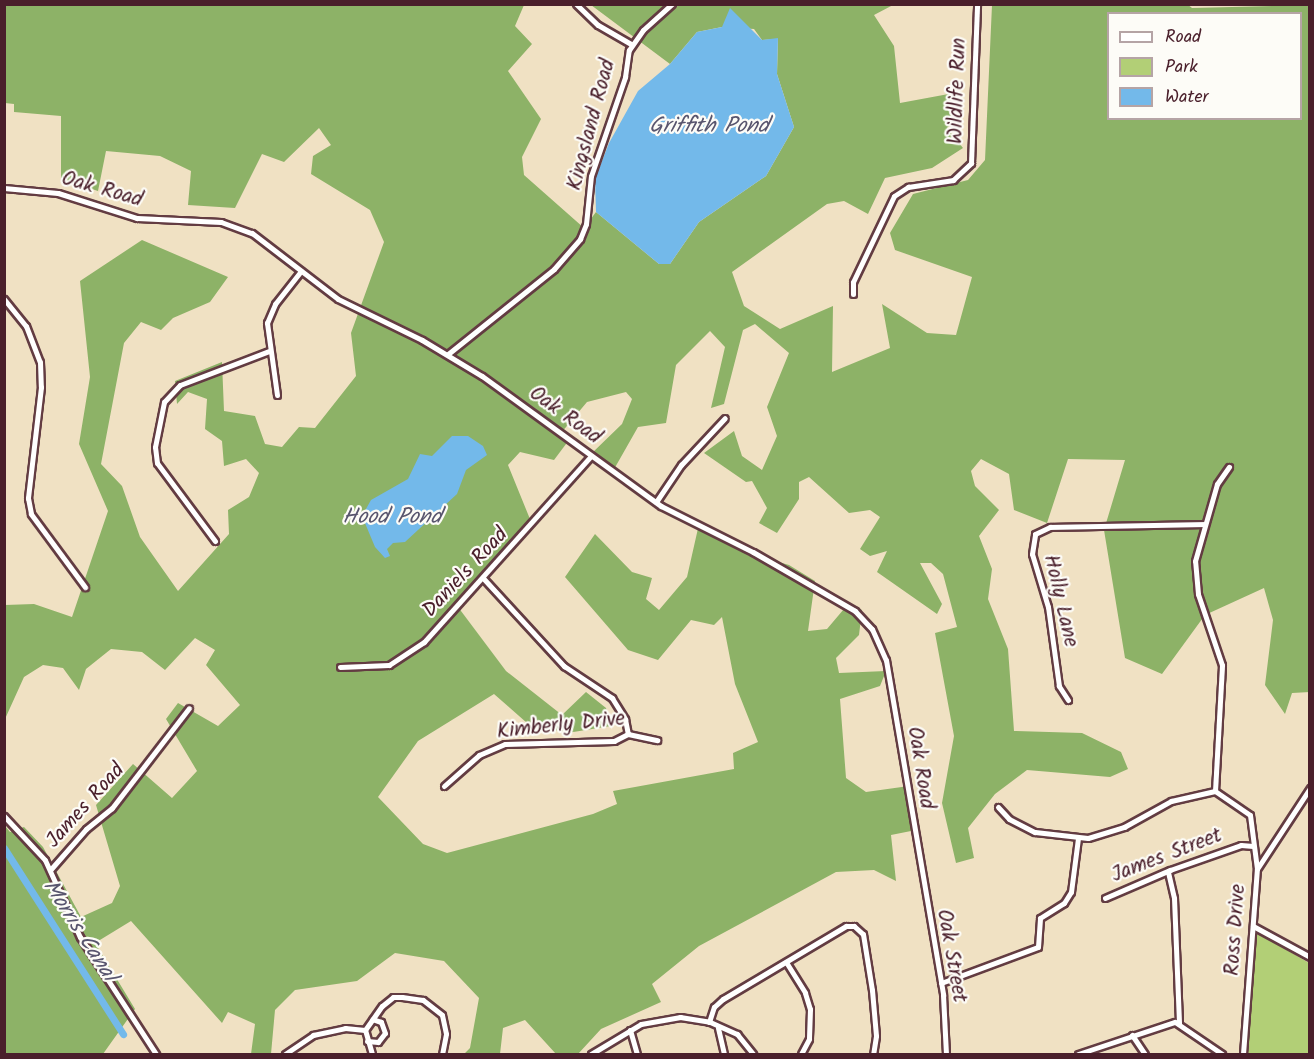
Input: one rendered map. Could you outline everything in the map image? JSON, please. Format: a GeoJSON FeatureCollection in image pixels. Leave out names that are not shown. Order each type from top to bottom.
{"type":"FeatureCollection","features":[{"type":"Feature","properties":{"kind":"street"},"geometry":{"type":"LineString","coordinates":[[576,4],[598,25],[632,45]]}},
{"type":"Feature","properties":{"kind":"street","name":"Kingsland Road"},"geometry":{"type":"LineString","coordinates":[[448,354],[537,284],[580,239],[586,224],[593,170],[632,45],[643,30],[672,4]]}},
{"type":"Feature","properties":{"kind":"street","name":"Wildlife Run"},"geometry":{"type":"LineString","coordinates":[[854,294],[853,282],[894,196],[908,188],[953,180],[971,163],[977,4]]}},
{"type":"Feature","properties":{"kind":"street","name":"Oak Road"},"geometry":{"type":"LineString","coordinates":[[4,188],[58,193],[137,218],[237,226],[260,237],[301,271],[352,307],[448,354],[656,502],[845,604],[872,629],[886,660],[919,864]]}},
{"type":"Feature","properties":{"kind":"street"},"geometry":{"type":"LineString","coordinates":[[277,395],[269,351],[269,315],[301,271]]}},
{"type":"Feature","properties":{"kind":"street"},"geometry":{"type":"LineString","coordinates":[[4,299],[26,326],[40,362],[41,387],[28,498],[31,514],[85,587]]}},
{"type":"Feature","properties":{"kind":"street"},"geometry":{"type":"LineString","coordinates":[[215,541],[157,463],[155,447],[164,402],[173,389],[187,381],[269,351]]}},
{"type":"Feature","properties":{"kind":"street"},"geometry":{"type":"LineString","coordinates":[[656,502],[681,465],[724,418]]}},
{"type":"Feature","properties":{"kind":"street","name":"Daniels Road"},"geometry":{"type":"LineString","coordinates":[[340,667],[364,668],[397,662],[424,642],[591,456]]}},
{"type":"Feature","properties":{"kind":"street"},"geometry":{"type":"LineString","coordinates":[[1215,791],[1222,665],[1196,582],[1195,561],[1217,484],[1229,467]]}},
{"type":"Feature","properties":{"kind":"street","name":"Holly Lane"},"geometry":{"type":"LineString","coordinates":[[1068,700],[1059,686],[1048,607],[1032,554],[1035,534],[1050,527],[1204,524]]}},
{"type":"Feature","properties":{"kind":"street"},"geometry":{"type":"LineString","coordinates":[[483,578],[559,661],[612,698],[625,719],[628,734]]}},
{"type":"Feature","properties":{"kind":"street","name":"James Road"},"geometry":{"type":"LineString","coordinates":[[51,869],[86,829],[112,808],[189,708]]}},
{"type":"Feature","properties":{"kind":"street","name":"Kimberly Drive"},"geometry":{"type":"LineString","coordinates":[[444,786],[478,756],[505,744],[614,741],[628,734],[657,740]]}},
{"type":"Feature","properties":{"kind":"street","name":"Ross Drive"},"geometry":{"type":"LineString","coordinates":[[1243,1054],[1257,869],[1310,788]]}},
{"type":"Feature","properties":{"kind":"street"},"geometry":{"type":"LineString","coordinates":[[998,807],[1023,827],[1078,838],[1124,827],[1171,801],[1215,791],[1250,814],[1253,846]]}},
{"type":"Feature","properties":{"kind":"street"},"geometry":{"type":"LineString","coordinates":[[4,816],[51,869],[80,937],[156,1054]]}},
{"type":"Feature","properties":{"kind":"street"},"geometry":{"type":"LineString","coordinates":[[941,983],[1038,947],[1040,918],[1064,903],[1071,892],[1078,838]]}},
{"type":"Feature","properties":{"kind":"street","name":"James Street"},"geometry":{"type":"LineString","coordinates":[[1105,898],[1241,845],[1253,846],[1257,869]]}},
{"type":"Feature","properties":{"kind":"street","name":"Oak Street"},"geometry":{"type":"LineString","coordinates":[[919,864],[941,983],[946,1054]]}},
{"type":"Feature","properties":{"kind":"street"},"geometry":{"type":"LineString","coordinates":[[1168,872],[1174,898],[1179,1023]]}},
{"type":"Feature","properties":{"kind":"street"},"geometry":{"type":"LineString","coordinates":[[709,1022],[716,1004],[846,926],[861,930],[874,1007],[873,1054]]}},
{"type":"Feature","properties":{"kind":"street"},"geometry":{"type":"LineString","coordinates":[[1253,926],[1310,957]]}},
{"type":"Feature","properties":{"kind":"street"},"geometry":{"type":"LineString","coordinates":[[786,962],[805,993],[810,1009],[809,1039],[801,1054]]}},
{"type":"Feature","properties":{"kind":"street"},"geometry":{"type":"LineString","coordinates":[[372,1054],[365,1030],[372,1019],[393,998],[415,998],[433,1005],[446,1022],[442,1054]]}},
{"type":"Feature","properties":{"kind":"street"},"geometry":{"type":"LineString","coordinates":[[591,1054],[630,1030],[671,1017],[709,1022],[718,1028],[737,1034],[753,1054]]}},
{"type":"Feature","properties":{"kind":"street"},"geometry":{"type":"LineString","coordinates":[[367,1041],[378,1042],[385,1033],[383,1024],[372,1019]]}},
{"type":"Feature","properties":{"kind":"street"},"geometry":{"type":"LineString","coordinates":[[1078,1054],[1162,1024],[1179,1023],[1222,1054]]}},
{"type":"Feature","properties":{"kind":"street"},"geometry":{"type":"LineString","coordinates":[[285,1054],[313,1035],[345,1028],[365,1030]]}},
{"type":"Feature","properties":{"kind":"street"},"geometry":{"type":"LineString","coordinates":[[718,1028],[724,1054]]}},
{"type":"Feature","properties":{"kind":"street"},"geometry":{"type":"LineString","coordinates":[[630,1030],[637,1054]]}},
{"type":"Feature","properties":{"kind":"street"},"geometry":{"type":"LineString","coordinates":[[1132,1035],[1145,1054]]}},
{"type":"Feature","properties":{"kind":"green space"},"geometry":{"type":"Polygon","coordinates":[[[1187,4],[1192,8],[1309,5],[1310,692],[1292,693],[1285,714],[1265,685],[1273,620],[1264,588],[1205,615],[1162,674],[1125,658],[1104,530],[1125,460],[1068,459],[1047,523],[1014,510],[1009,474],[981,459],[971,471],[975,486],[999,510],[979,536],[992,569],[988,599],[1008,649],[1014,731],[1082,733],[1121,752],[1128,769],[1110,777],[1027,770],[995,794],[968,828],[974,858],[956,863],[942,803],[954,736],[935,633],[957,627],[943,574],[931,563],[920,563],[942,604],[937,614],[877,572],[887,551],[870,556],[860,549],[880,517],[870,510],[849,513],[809,477],[799,482],[799,499],[777,533],[759,523],[767,508],[752,481],[746,482],[704,453],[734,431],[742,456],[762,470],[777,436],[767,407],[789,353],[755,324],[743,330],[724,404],[711,408],[725,347],[710,331],[676,365],[666,423],[638,427],[613,471],[591,454],[622,424],[632,399],[626,392],[587,402],[561,433],[569,440],[554,460],[520,452],[508,465],[532,524],[458,607],[506,671],[562,715],[586,692],[606,708],[611,726],[567,733],[527,723],[494,694],[418,741],[378,797],[423,844],[447,853],[593,814],[617,804],[613,791],[734,769],[733,753],[758,742],[735,684],[722,617],[714,625],[691,620],[658,660],[628,650],[565,577],[595,534],[632,572],[652,578],[646,599],[659,610],[687,577],[699,524],[758,556],[789,565],[815,581],[808,631],[827,629],[849,603],[862,610],[859,635],[836,658],[839,673],[886,671],[880,686],[840,699],[846,778],[866,792],[909,786],[916,830],[891,835],[896,881],[874,870],[836,872],[699,946],[652,984],[661,1002],[601,1029],[578,1054],[556,1054],[525,1020],[503,1028],[500,1054],[464,1054],[470,1048],[479,998],[444,961],[395,953],[357,981],[295,990],[275,1010],[271,1054],[251,1054],[255,1024],[228,1012],[222,1023],[131,921],[95,943],[135,1009],[103,1054],[5,1054],[5,826],[10,832],[24,827],[43,847],[81,917],[112,903],[120,886],[96,805],[133,764],[172,798],[197,771],[166,719],[178,703],[218,726],[240,705],[206,665],[215,650],[195,638],[165,670],[142,652],[111,649],[86,669],[79,690],[63,668],[43,665],[24,677],[5,719],[5,605],[34,604],[72,617],[108,511],[79,444],[90,377],[80,281],[142,240],[228,277],[210,302],[173,318],[161,330],[141,322],[124,343],[101,464],[122,486],[140,537],[178,591],[229,534],[228,510],[249,497],[259,473],[246,459],[224,466],[222,441],[205,429],[207,399],[188,392],[177,404],[175,381],[222,362],[224,411],[255,416],[265,444],[282,447],[299,427],[315,428],[356,376],[351,333],[384,242],[370,210],[311,174],[313,156],[331,145],[319,128],[284,162],[262,154],[235,208],[188,205],[191,171],[160,156],[106,151],[98,191],[61,179],[61,116],[14,112],[14,104],[5,103],[5,5],[524,5],[515,26],[532,44],[508,71],[541,119],[522,157],[524,175],[584,228],[596,212],[659,264],[670,264],[699,222],[766,176],[794,127],[777,74],[778,39],[762,40],[754,29],[722,27],[697,32],[670,64],[591,5],[893,5],[874,15],[894,46],[900,103],[954,93],[957,117],[947,128],[963,148],[932,168],[885,178],[868,214],[844,201],[827,204],[732,272],[744,306],[780,329],[833,306],[832,372],[890,348],[882,304],[927,333],[956,335],[972,277],[895,250],[890,233],[913,194],[968,180],[985,160],[992,5],[1187,4]]]}},
{"type":"Feature","properties":{"kind":"green space"},"geometry":{"type":"Polygon","coordinates":[[[1256,932],[1309,963],[1309,1054],[1246,1054],[1256,932]]]}},
{"type":"Feature","properties":{"kind":"water","name":"Griffith Pond"},"geometry":{"type":"Polygon","coordinates":[[[730,8],[762,40],[778,38],[777,74],[794,127],[766,176],[699,222],[670,264],[659,264],[596,212],[595,179],[609,143],[638,91],[670,64],[697,32],[722,27],[730,8]]]}},
{"type":"Feature","properties":{"kind":"water","name":"Hood Pond"},"geometry":{"type":"Polygon","coordinates":[[[452,436],[468,436],[483,446],[487,455],[466,470],[457,494],[405,542],[393,543],[387,549],[390,556],[385,558],[375,547],[362,516],[371,500],[408,479],[420,454],[432,456],[452,436]]]}},
{"type":"Feature","properties":{"kind":"waterway","name":"Morris Canal"},"geometry":{"type":"LineString","coordinates":[[4,848],[123,1034]]}}]}
